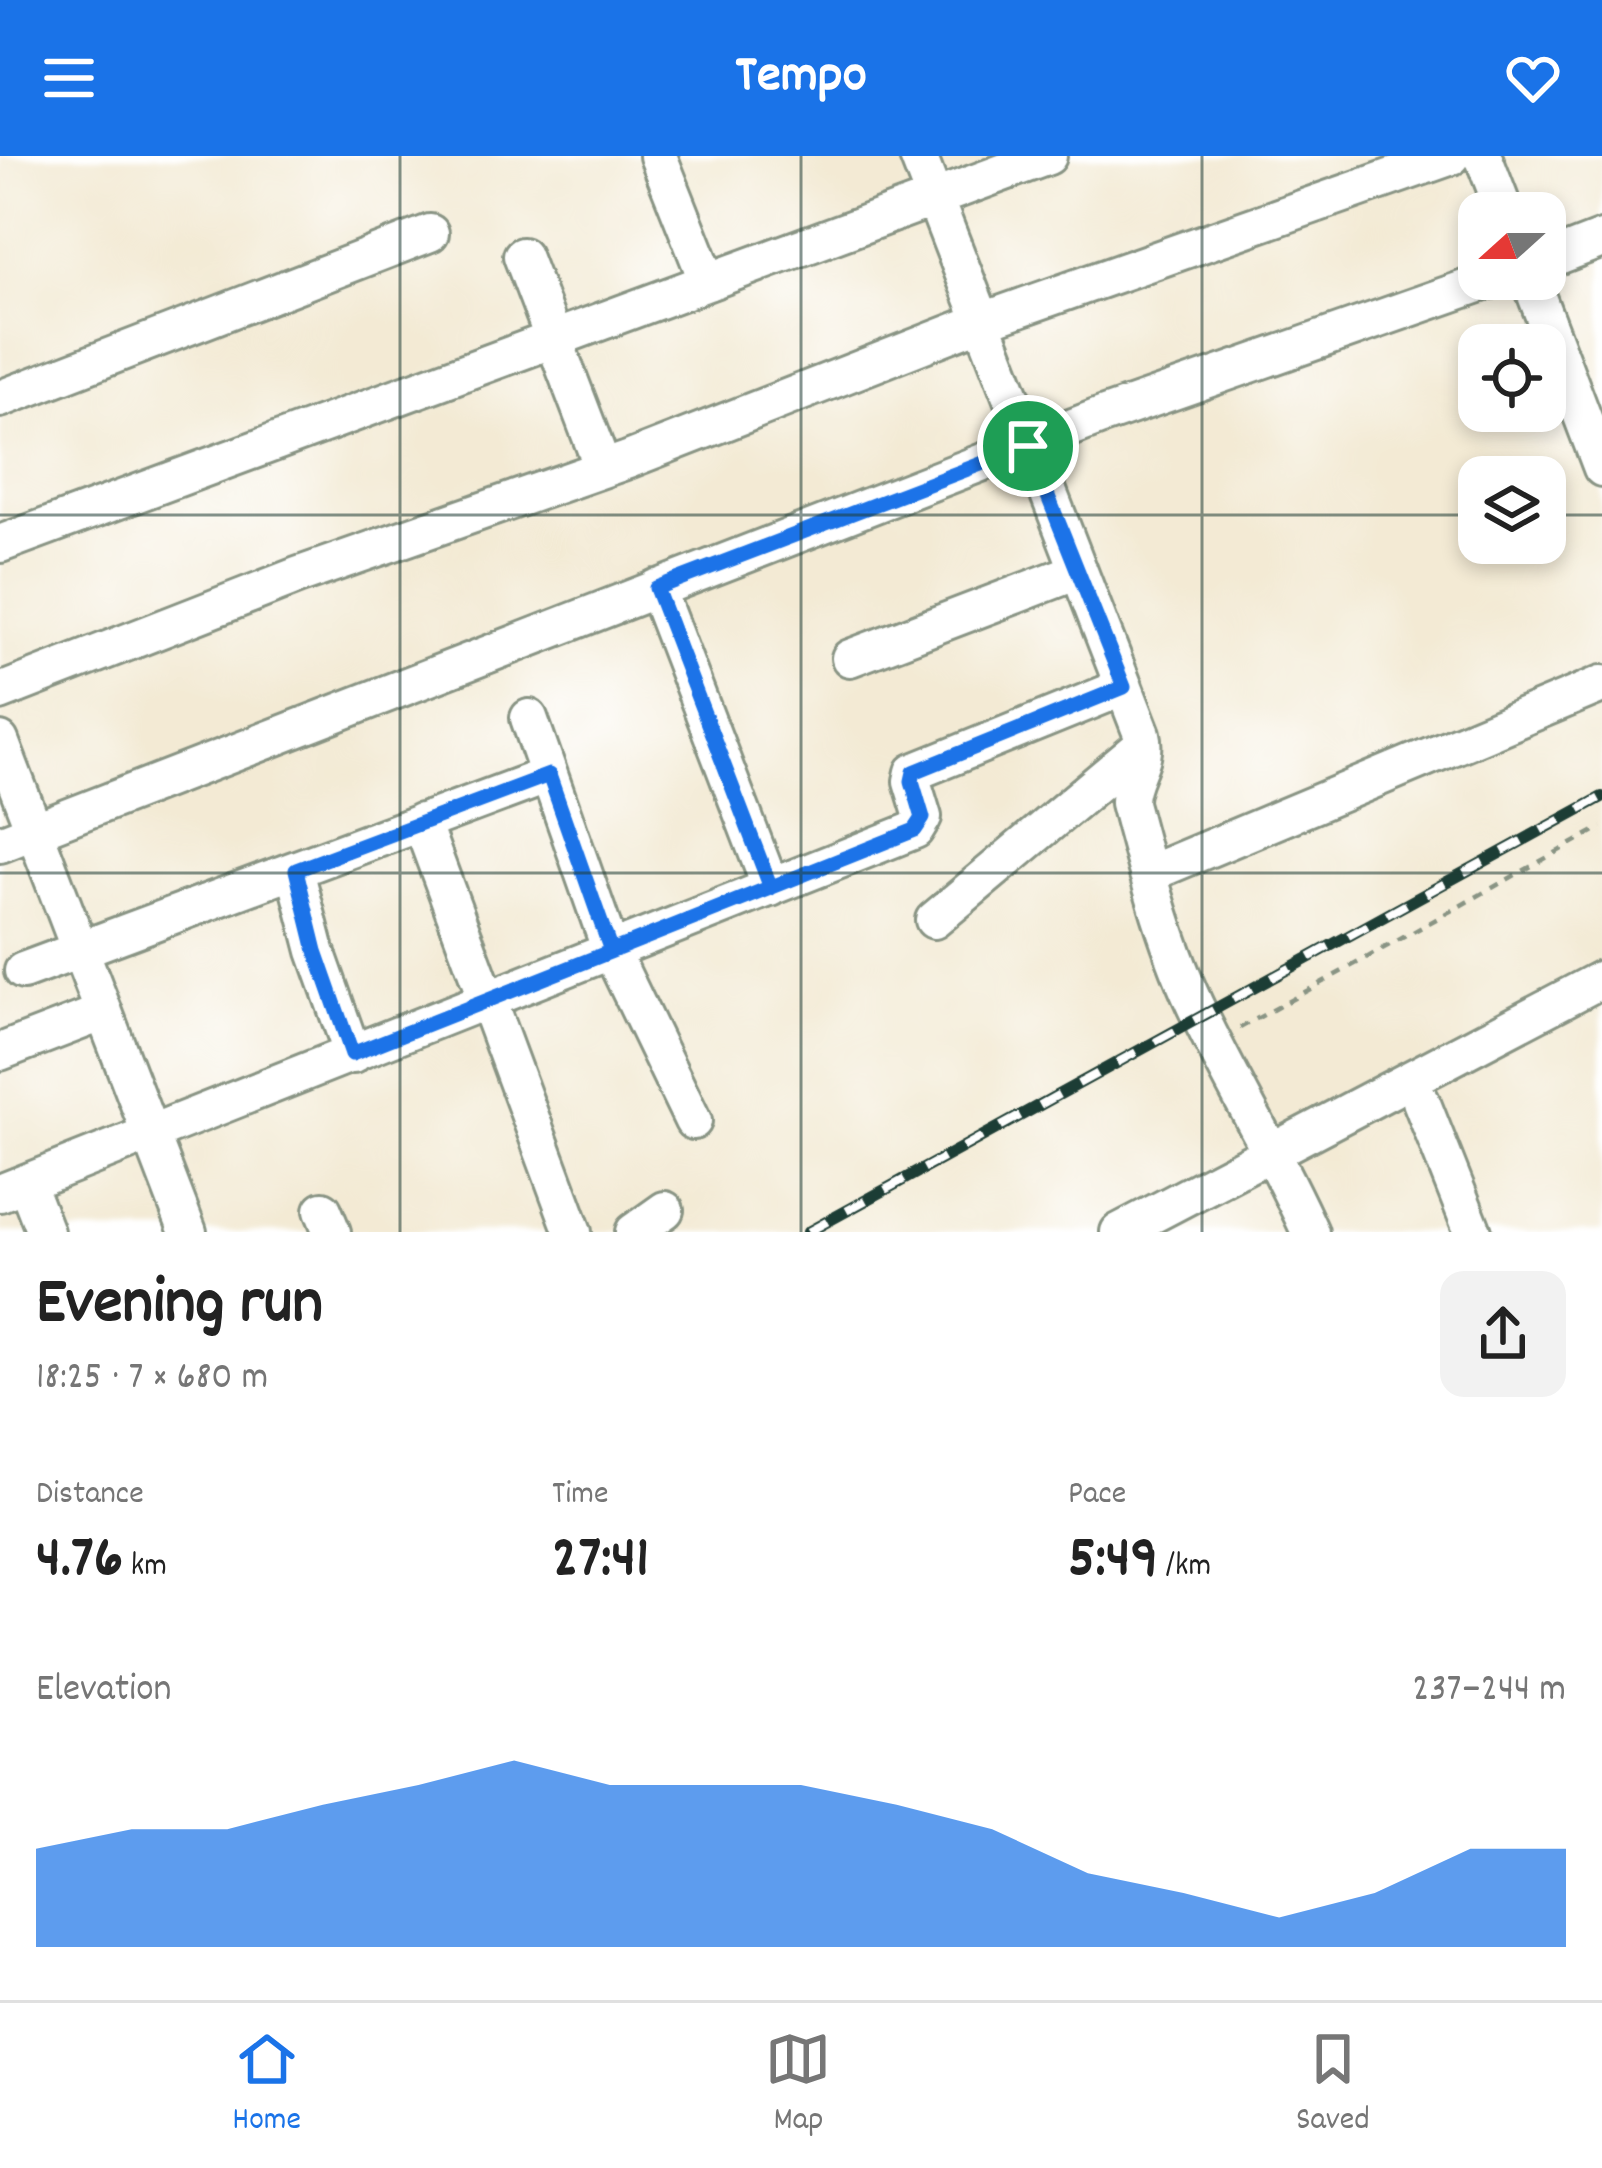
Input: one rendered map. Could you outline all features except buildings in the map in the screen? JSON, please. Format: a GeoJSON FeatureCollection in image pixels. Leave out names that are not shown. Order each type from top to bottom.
{"type":"FeatureCollection","features":[{"type":"Feature","properties":{"kind":"street"},"geometry":{"type":"LineString","coordinates":[[658,156],[708,282]]}},
{"type":"Feature","properties":{"kind":"street"},"geometry":{"type":"LineString","coordinates":[[918,156],[1144,744],[1143,763],[1129,795],[1176,959],[1310,1232]]}},
{"type":"Feature","properties":{"kind":"street"},"geometry":{"type":"LineString","coordinates":[[0,544],[1048,156]]}},
{"type":"Feature","properties":{"kind":"street"},"geometry":{"type":"LineString","coordinates":[[0,692],[297,576],[603,468],[980,322],[1452,156]]}},
{"type":"Feature","properties":{"kind":"street"},"geometry":{"type":"LineString","coordinates":[[1484,156],[1497,192]]}},
{"type":"Feature","properties":{"kind":"street"},"geometry":{"type":"LineString","coordinates":[[0,399],[430,233]]}},
{"type":"Feature","properties":{"kind":"street"},"geometry":{"type":"LineString","coordinates":[[1566,252],[1602,239]]}},
{"type":"Feature","properties":{"kind":"street"},"geometry":{"type":"LineString","coordinates":[[522,256],[603,468]]}},
{"type":"Feature","properties":{"kind":"street"},"geometry":{"type":"LineString","coordinates":[[0,844],[1100,417],[1458,291]]}},
{"type":"Feature","properties":{"kind":"street"},"geometry":{"type":"LineString","coordinates":[[1538,300],[1602,468]]}},
{"type":"Feature","properties":{"kind":"street"},"geometry":{"type":"LineString","coordinates":[[850,658],[1078,572]]}},
{"type":"Feature","properties":{"kind":"street"},"geometry":{"type":"LineString","coordinates":[[656,588],[771,888]]}},
{"type":"Feature","properties":{"kind":"street"},"geometry":{"type":"LineString","coordinates":[[1148,874],[1602,684]]}},
{"type":"Feature","properties":{"kind":"street"},"geometry":{"type":"LineString","coordinates":[[45,1232],[13,1188],[920,826],[923,818],[912,781],[919,769],[1124,687]]}},
{"type":"Feature","properties":{"kind":"street"},"geometry":{"type":"LineString","coordinates":[[529,718],[611,951],[693,1121]]}},
{"type":"Feature","properties":{"kind":"street"},"geometry":{"type":"LineString","coordinates":[[0,741],[188,1232]]}},
{"type":"Feature","properties":{"kind":"street"},"geometry":{"type":"LineString","coordinates":[[934,920],[1144,744]]}},
{"type":"Feature","properties":{"kind":"street"},"geometry":{"type":"LineString","coordinates":[[23,971],[549,775]]}},
{"type":"Feature","properties":{"kind":"street"},"geometry":{"type":"LineString","coordinates":[[422,822],[573,1232]]}},
{"type":"Feature","properties":{"kind":"street"},"geometry":{"type":"LineString","coordinates":[[296,870],[316,951],[352,1054]]}},
{"type":"Feature","properties":{"kind":"street"},"geometry":{"type":"LineString","coordinates":[[1278,1162],[1602,979]]}},
{"type":"Feature","properties":{"kind":"street"},"geometry":{"type":"LineString","coordinates":[[1119,1232],[1421,1101],[1602,1005]]}},
{"type":"Feature","properties":{"kind":"street"},"geometry":{"type":"LineString","coordinates":[[0,1052],[104,1012]]}},
{"type":"Feature","properties":{"kind":"street"},"geometry":{"type":"LineString","coordinates":[[1421,1101],[1473,1232]]}},
{"type":"Feature","properties":{"kind":"street"},"geometry":{"type":"LineString","coordinates":[[634,1232],[665,1210]]}},
{"type":"Feature","properties":{"kind":"path"},"geometry":{"type":"LineString","coordinates":[[1216,1042],[1602,827]]}},
{"type":"Feature","properties":{"kind":"railway"},"geometry":{"type":"LineString","coordinates":[[808,1232],[1602,797]]}},
{"type":"Feature","properties":{"kind":"route"},"geometry":{"type":"LineString","coordinates":[[1028,446],[656,588],[771,888],[352,1054],[316,951],[296,870],[549,775],[611,951],[771,888],[915,830],[923,818],[912,781],[914,772],[1124,687],[1028,446]]}}]}
